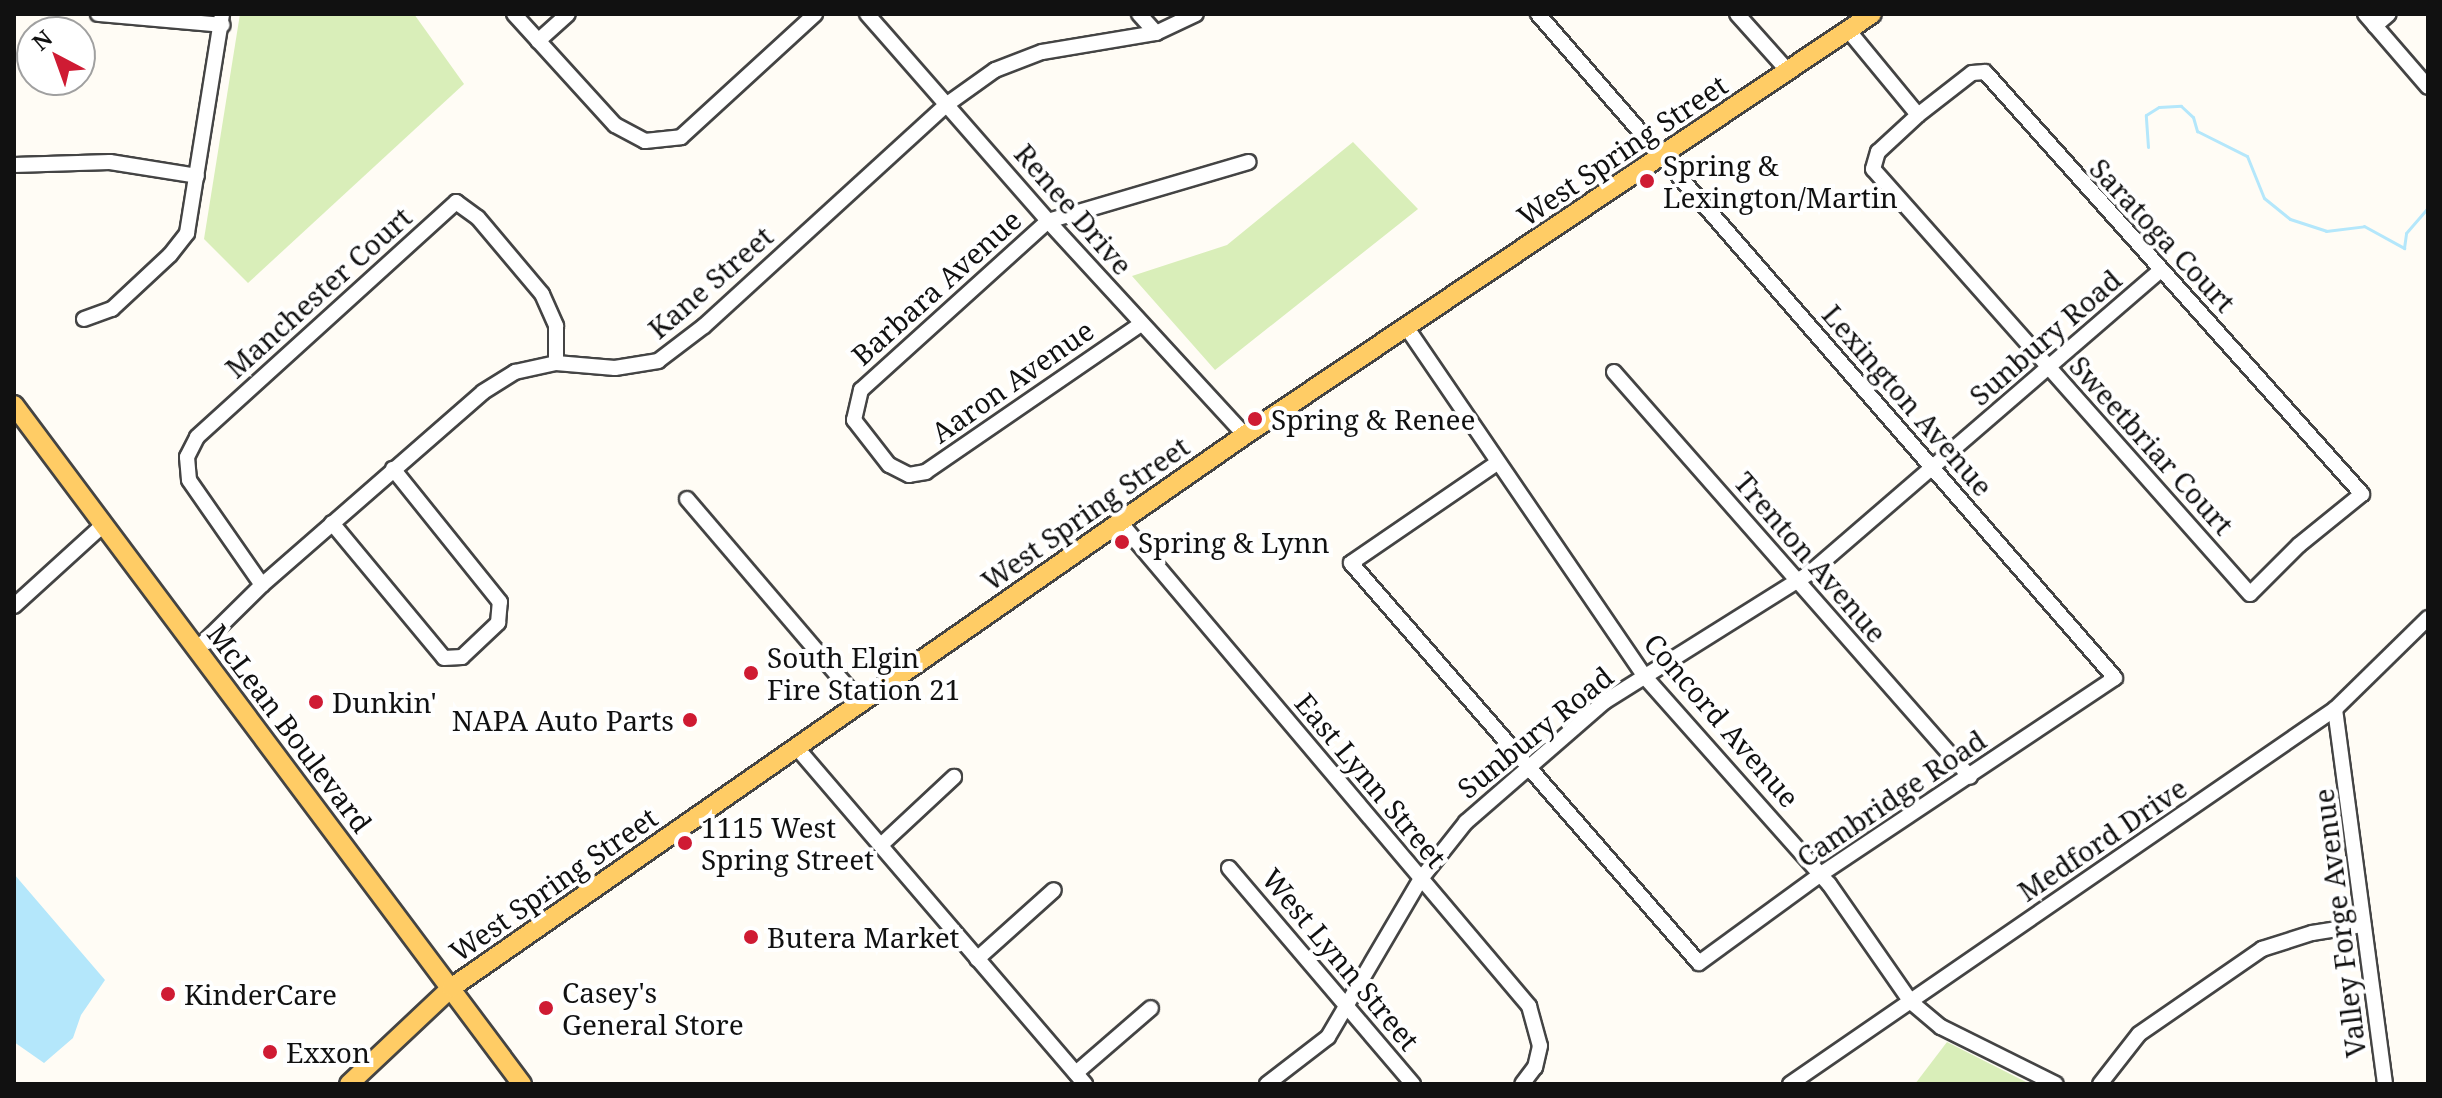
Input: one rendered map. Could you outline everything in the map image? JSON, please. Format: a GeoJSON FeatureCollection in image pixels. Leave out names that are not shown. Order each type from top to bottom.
{"type":"FeatureCollection","features":[{"type":"Feature","properties":{"kind":"main road","name":"West Spring Street"},"geometry":{"type":"LineString","coordinates":[[349,1084],[451,988],[1245,435],[1872,14]]}},
{"type":"Feature","properties":{"kind":"main road","name":"McLean Boulevard"},"geometry":{"type":"LineString","coordinates":[[14,405],[522,1084]]}},
{"type":"Feature","properties":{"kind":"street"},"geometry":{"type":"LineString","coordinates":[[84,319],[112,309],[170,255],[187,233],[222,20],[98,14]]}},
{"type":"Feature","properties":{"kind":"street"},"geometry":{"type":"LineString","coordinates":[[514,14],[615,125],[645,141],[681,137],[815,14]]}},
{"type":"Feature","properties":{"kind":"street"},"geometry":{"type":"LineString","coordinates":[[538,41],[568,14]]}},
{"type":"Feature","properties":{"kind":"street","name":"Renee Drive"},"geometry":{"type":"LineString","coordinates":[[867,14],[1048,221],[1245,435]]}},
{"type":"Feature","properties":{"kind":"street"},"geometry":{"type":"LineString","coordinates":[[1139,14],[1156,33]]}},
{"type":"Feature","properties":{"kind":"street","name":"Kane Street"},"geometry":{"type":"LineString","coordinates":[[196,650],[262,585],[483,392],[515,372],[556,363],[615,368],[658,361],[704,326],[946,105],[995,70],[1042,52],[1156,33],[1196,14]]}},
{"type":"Feature","properties":{"kind":"street","name":"Lexington Avenue"},"geometry":{"type":"LineString","coordinates":[[1538,14],[2115,678]]}},
{"type":"Feature","properties":{"kind":"street"},"geometry":{"type":"LineString","coordinates":[[1737,14],[1788,71]]}},
{"type":"Feature","properties":{"kind":"street"},"geometry":{"type":"LineString","coordinates":[[2365,14],[2428,87]]}},
{"type":"Feature","properties":{"kind":"street"},"geometry":{"type":"LineString","coordinates":[[2375,26],[2389,14]]}},
{"type":"Feature","properties":{"kind":"street"},"geometry":{"type":"LineString","coordinates":[[1848,30],[1918,115]]}},
{"type":"Feature","properties":{"kind":"street","name":"Saratoga Court"},"geometry":{"type":"LineString","coordinates":[[1918,115],[1972,73],[1985,72],[2359,492],[2250,594]]}},
{"type":"Feature","properties":{"kind":"street","name":"Sweetbriar Court"},"geometry":{"type":"LineString","coordinates":[[1918,115],[1878,152],[1873,169],[2250,594]]}},
{"type":"Feature","properties":{"kind":"street"},"geometry":{"type":"LineString","coordinates":[[14,165],[110,162],[197,176]]}},
{"type":"Feature","properties":{"kind":"street","name":"Barbara Avenue"},"geometry":{"type":"LineString","coordinates":[[909,475],[889,465],[858,429],[853,409],[868,384],[1048,221],[1249,162]]}},
{"type":"Feature","properties":{"kind":"street","name":"Manchester Court"},"geometry":{"type":"LineString","coordinates":[[262,585],[189,480],[187,457],[197,437],[456,202],[478,218],[542,294],[556,326],[556,363]]}},
{"type":"Feature","properties":{"kind":"street","name":"Sunbury Road"},"geometry":{"type":"LineString","coordinates":[[1267,1084],[1328,1037],[1420,880],[1448,839],[1604,702],[1798,581],[1933,469],[2161,270]]}},
{"type":"Feature","properties":{"kind":"street","name":"Aaron Avenue"},"geometry":{"type":"LineString","coordinates":[[909,475],[926,472],[1141,324]]}},
{"type":"Feature","properties":{"kind":"street","name":"Concord Avenue"},"geometry":{"type":"LineString","coordinates":[[1407,328],[1645,677],[1821,874],[1911,1002],[1941,1027],[2056,1084]]}},
{"type":"Feature","properties":{"kind":"street","name":"Trenton Avenue"},"geometry":{"type":"LineString","coordinates":[[1614,372],[1970,777]]}},
{"type":"Feature","properties":{"kind":"street"},"geometry":{"type":"LineString","coordinates":[[1497,463],[1351,563],[1528,768]]}},
{"type":"Feature","properties":{"kind":"street"},"geometry":{"type":"LineString","coordinates":[[332,523],[444,658],[462,657],[498,623],[500,602],[393,469]]}},
{"type":"Feature","properties":{"kind":"street"},"geometry":{"type":"LineString","coordinates":[[687,499],[861,703]]}},
{"type":"Feature","properties":{"kind":"street","name":"East Lynn Street"},"geometry":{"type":"LineString","coordinates":[[1120,522],[1315,746],[1420,880],[1529,1006],[1540,1046],[1535,1067],[1522,1084]]}},
{"type":"Feature","properties":{"kind":"street"},"geometry":{"type":"LineString","coordinates":[[14,606],[103,525]]}},
{"type":"Feature","properties":{"kind":"street","name":"Medford Drive"},"geometry":{"type":"LineString","coordinates":[[1790,1084],[1809,1079],[1911,1002],[2335,709],[2428,618]]}},
{"type":"Feature","properties":{"kind":"street","name":"Cambridge Road"},"geometry":{"type":"LineString","coordinates":[[1528,768],[1698,962],[1821,874],[2115,678]]}},
{"type":"Feature","properties":{"kind":"street","name":"Valley Forge Avenue"},"geometry":{"type":"LineString","coordinates":[[2335,709],[2347,769],[2363,925],[2385,1084]]}},
{"type":"Feature","properties":{"kind":"street"},"geometry":{"type":"LineString","coordinates":[[797,748],[1081,1078],[1151,1008]]}},
{"type":"Feature","properties":{"kind":"street"},"geometry":{"type":"LineString","coordinates":[[881,845],[954,777]]}},
{"type":"Feature","properties":{"kind":"street","name":"West Lynn Street"},"geometry":{"type":"LineString","coordinates":[[1229,868],[1413,1084]]}},
{"type":"Feature","properties":{"kind":"street"},"geometry":{"type":"LineString","coordinates":[[977,959],[1054,890]]}},
{"type":"Feature","properties":{"kind":"street"},"geometry":{"type":"LineString","coordinates":[[2100,1084],[2139,1034],[2262,949],[2363,925]]}},
{"type":"Feature","properties":{"kind":"green space"},"geometry":{"type":"Polygon","coordinates":[[[240,14],[414,14],[464,84],[248,283],[204,239],[240,14]]]}},
{"type":"Feature","properties":{"kind":"green space"},"geometry":{"type":"Polygon","coordinates":[[[1353,142],[1418,209],[1215,370],[1132,276],[1227,245],[1353,142]]]}},
{"type":"Feature","properties":{"kind":"green space"},"geometry":{"type":"Polygon","coordinates":[[[1947,1042],[2030,1084],[1915,1084],[1947,1042]]]}},
{"type":"Feature","properties":{"kind":"water"},"geometry":{"type":"Polygon","coordinates":[[[14,874],[105,980],[81,1015],[73,1038],[44,1063],[14,1042],[14,874]]]}},
{"type":"Feature","properties":{"kind":"waterway"},"geometry":{"type":"LineString","coordinates":[[2148,147],[2146,115],[2159,107],[2181,106],[2193,117],[2197,131],[2247,156],[2264,198],[2290,219],[2326,231],[2364,226],[2404,248],[2406,233],[2428,208]]}},
{"type":"Feature","properties":{"kind":"place","name":"Spring & Lexington/Martin"},"geometry":{"type":"Point","coordinates":[1647,181]}},
{"type":"Feature","properties":{"kind":"place","name":"Spring & Renee"},"geometry":{"type":"Point","coordinates":[1255,419]}},
{"type":"Feature","properties":{"kind":"place","name":"Spring & Lynn"},"geometry":{"type":"Point","coordinates":[1122,542]}},
{"type":"Feature","properties":{"kind":"place","name":"South Elgin Fire Station 21"},"geometry":{"type":"Point","coordinates":[751,673]}},
{"type":"Feature","properties":{"kind":"place","name":"Dunkin'"},"geometry":{"type":"Point","coordinates":[316,702]}},
{"type":"Feature","properties":{"kind":"place","name":"NAPA Auto Parts"},"geometry":{"type":"Point","coordinates":[690,720]}},
{"type":"Feature","properties":{"kind":"place","name":"1115 West Spring Street"},"geometry":{"type":"Point","coordinates":[685,843]}},
{"type":"Feature","properties":{"kind":"place","name":"Butera Market"},"geometry":{"type":"Point","coordinates":[751,937]}},
{"type":"Feature","properties":{"kind":"place","name":"KinderCare"},"geometry":{"type":"Point","coordinates":[168,994]}},
{"type":"Feature","properties":{"kind":"place","name":"Casey's General Store"},"geometry":{"type":"Point","coordinates":[546,1008]}},
{"type":"Feature","properties":{"kind":"place","name":"Exxon"},"geometry":{"type":"Point","coordinates":[270,1052]}}]}
